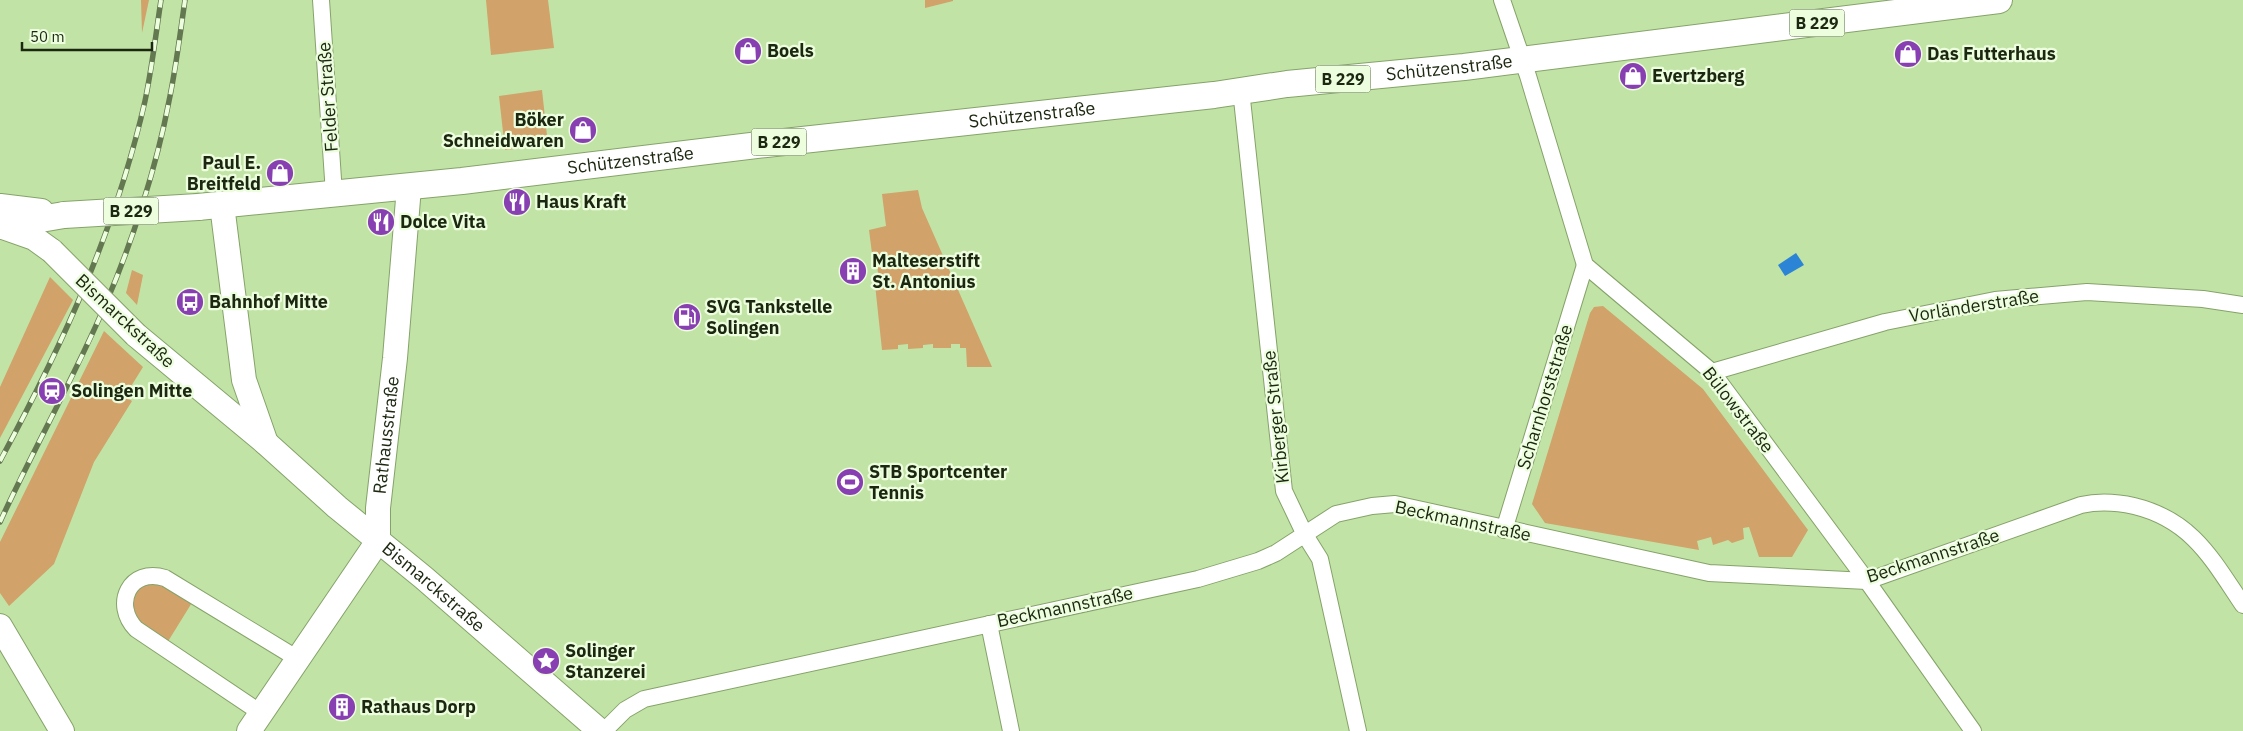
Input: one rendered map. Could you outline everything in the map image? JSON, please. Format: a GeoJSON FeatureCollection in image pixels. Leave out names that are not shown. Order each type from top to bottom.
{"type":"FeatureCollection","features":[{"type":"Feature","properties":{"kind":"main road","name":"Schützenstraße"},"geometry":{"type":"LineString","coordinates":[[2,217],[210,206],[409,186],[1286,84],[1464,67],[1999,0]]}},
{"type":"Feature","properties":{"kind":"main road","name":"Rathausstraße"},"geometry":{"type":"LineString","coordinates":[[378,541],[378,508],[395,358],[409,186]]}},
{"type":"Feature","properties":{"kind":"main road","name":"Bismarckstraße"},"geometry":{"type":"LineString","coordinates":[[210,206],[226,243],[244,380],[266,443]]}},
{"type":"Feature","properties":{"kind":"main road","name":"Bismarckstraße"},"geometry":{"type":"LineString","coordinates":[[2,217],[52,251],[136,335],[266,443],[337,507],[600,731]]}},
{"type":"Feature","properties":{"kind":"main road"},"geometry":{"type":"LineString","coordinates":[[255,722],[378,541]]}},
{"type":"Feature","properties":{"kind":"main road"},"geometry":{"type":"LineString","coordinates":[[0,626],[62,731]]}},
{"type":"Feature","properties":{"kind":"street","name":"Felder Straße"},"geometry":{"type":"LineString","coordinates":[[321,0],[334,194]]}},
{"type":"Feature","properties":{"kind":"street"},"geometry":{"type":"LineString","coordinates":[[1502,0],[1523,59],[1585,265]]}},
{"type":"Feature","properties":{"kind":"street","name":"Kirberger Straße"},"geometry":{"type":"LineString","coordinates":[[1241,90],[1284,491],[1305,535],[1320,559],[1358,731]]}},
{"type":"Feature","properties":{"kind":"street","name":"Bülowstraße"},"geometry":{"type":"LineString","coordinates":[[1585,265],[1712,372],[1867,581],[1973,731]]}},
{"type":"Feature","properties":{"kind":"street","name":"Scharnhorststraße"},"geometry":{"type":"LineString","coordinates":[[1504,530],[1585,265]]}},
{"type":"Feature","properties":{"kind":"street","name":"Vorländerstraße"},"geometry":{"type":"LineString","coordinates":[[1712,372],[1885,322],[1995,300],[2088,292],[2203,299],[2243,305]]}},
{"type":"Feature","properties":{"kind":"street","name":"Beckmannstraße"},"geometry":{"type":"LineString","coordinates":[[604,731],[625,710],[644,699],[1198,579],[1242,567],[1276,553],[1336,514],[1384,504],[1395,504],[1504,530],[1709,573],[1867,581],[2080,505],[2092,502],[2115,503],[2155,512],[2186,529],[2203,548],[2243,605]]}},
{"type":"Feature","properties":{"kind":"street"},"geometry":{"type":"LineString","coordinates":[[255,722],[136,629],[129,621],[124,609],[125,596],[128,590],[134,583],[146,576],[165,578],[298,659]]}},
{"type":"Feature","properties":{"kind":"street"},"geometry":{"type":"LineString","coordinates":[[989,624],[1011,731]]}},
{"type":"Feature","properties":{"kind":"shaded area"},"geometry":{"type":"Polygon","coordinates":[[[141,0],[149,0],[142,33],[141,0]]]}},
{"type":"Feature","properties":{"kind":"shaded area"},"geometry":{"type":"Polygon","coordinates":[[[486,0],[548,0],[554,48],[491,55],[486,0]]]}},
{"type":"Feature","properties":{"kind":"shaded area"},"geometry":{"type":"Polygon","coordinates":[[[925,0],[953,0],[953,1],[925,8],[925,0]]]}},
{"type":"Feature","properties":{"kind":"shaded area"},"geometry":{"type":"Polygon","coordinates":[[[542,90],[548,145],[505,150],[499,96],[542,90]]]}},
{"type":"Feature","properties":{"kind":"shaded area"},"geometry":{"type":"Polygon","coordinates":[[[918,190],[922,208],[992,367],[967,367],[966,348],[960,348],[960,344],[951,344],[951,348],[933,348],[933,344],[923,345],[923,348],[908,349],[908,344],[898,345],[898,349],[882,350],[874,275],[878,274],[877,261],[873,261],[869,230],[886,226],[882,194],[918,190]]]}},
{"type":"Feature","properties":{"kind":"shaded area"},"geometry":{"type":"Polygon","coordinates":[[[132,270],[143,275],[137,305],[126,293],[132,270]]]}},
{"type":"Feature","properties":{"kind":"shaded area"},"geometry":{"type":"Polygon","coordinates":[[[50,277],[73,300],[0,438],[0,387],[50,277]]]}},
{"type":"Feature","properties":{"kind":"shaded area"},"geometry":{"type":"Polygon","coordinates":[[[1603,306],[1703,389],[1808,530],[1792,557],[1759,557],[1749,527],[1743,528],[1744,539],[1732,543],[1728,540],[1713,545],[1711,537],[1697,541],[1699,550],[1545,523],[1532,504],[1590,313],[1594,307],[1603,306]]]}},
{"type":"Feature","properties":{"kind":"shaded area"},"geometry":{"type":"Polygon","coordinates":[[[104,331],[143,367],[125,396],[132,401],[94,462],[54,564],[9,606],[0,593],[0,542],[104,331]]]}},
{"type":"Feature","properties":{"kind":"shaded area"},"geometry":{"type":"Polygon","coordinates":[[[154,580],[193,601],[167,643],[140,626],[129,613],[137,586],[154,580]]]}},
{"type":"Feature","properties":{"kind":"water"},"geometry":{"type":"Polygon","coordinates":[[[1796,253],[1804,265],[1785,276],[1778,265],[1796,253]]]}},
{"type":"Feature","properties":{"kind":"railway"},"geometry":{"type":"LineString","coordinates":[[0,461],[45,374],[103,241],[133,149],[145,101],[161,0]]}},
{"type":"Feature","properties":{"kind":"railway"},"geometry":{"type":"LineString","coordinates":[[0,522],[94,331],[116,280],[134,230],[151,177],[164,126],[174,76],[185,0]]}},
{"type":"Feature","properties":{"kind":"place","name":"Boels"},"geometry":{"type":"Point","coordinates":[748,51]}},
{"type":"Feature","properties":{"kind":"place","name":"Das Futterhaus"},"geometry":{"type":"Point","coordinates":[1908,54]}},
{"type":"Feature","properties":{"kind":"place","name":"Evertzberg"},"geometry":{"type":"Point","coordinates":[1633,76]}},
{"type":"Feature","properties":{"kind":"place","name":"Böker Schneidwaren"},"geometry":{"type":"Point","coordinates":[583,130]}},
{"type":"Feature","properties":{"kind":"place","name":"Paul E. Breitfeld"},"geometry":{"type":"Point","coordinates":[280,173]}},
{"type":"Feature","properties":{"kind":"place","name":"Haus Kraft"},"geometry":{"type":"Point","coordinates":[517,202]}},
{"type":"Feature","properties":{"kind":"place","name":"Dolce Vita"},"geometry":{"type":"Point","coordinates":[381,222]}},
{"type":"Feature","properties":{"kind":"place","name":"Malteserstift St. Antonius"},"geometry":{"type":"Point","coordinates":[853,271]}},
{"type":"Feature","properties":{"kind":"place","name":"Bahnhof Mitte"},"geometry":{"type":"Point","coordinates":[190,302]}},
{"type":"Feature","properties":{"kind":"place","name":"SVG Tankstelle Solingen"},"geometry":{"type":"Point","coordinates":[687,317]}},
{"type":"Feature","properties":{"kind":"place","name":"Solingen Mitte"},"geometry":{"type":"Point","coordinates":[52,391]}},
{"type":"Feature","properties":{"kind":"place","name":"STB Sportcenter Tennis"},"geometry":{"type":"Point","coordinates":[850,482]}},
{"type":"Feature","properties":{"kind":"place","name":"Solinger Stanzerei"},"geometry":{"type":"Point","coordinates":[546,661]}},
{"type":"Feature","properties":{"kind":"place","name":"Rathaus Dorp"},"geometry":{"type":"Point","coordinates":[342,707]}}]}
